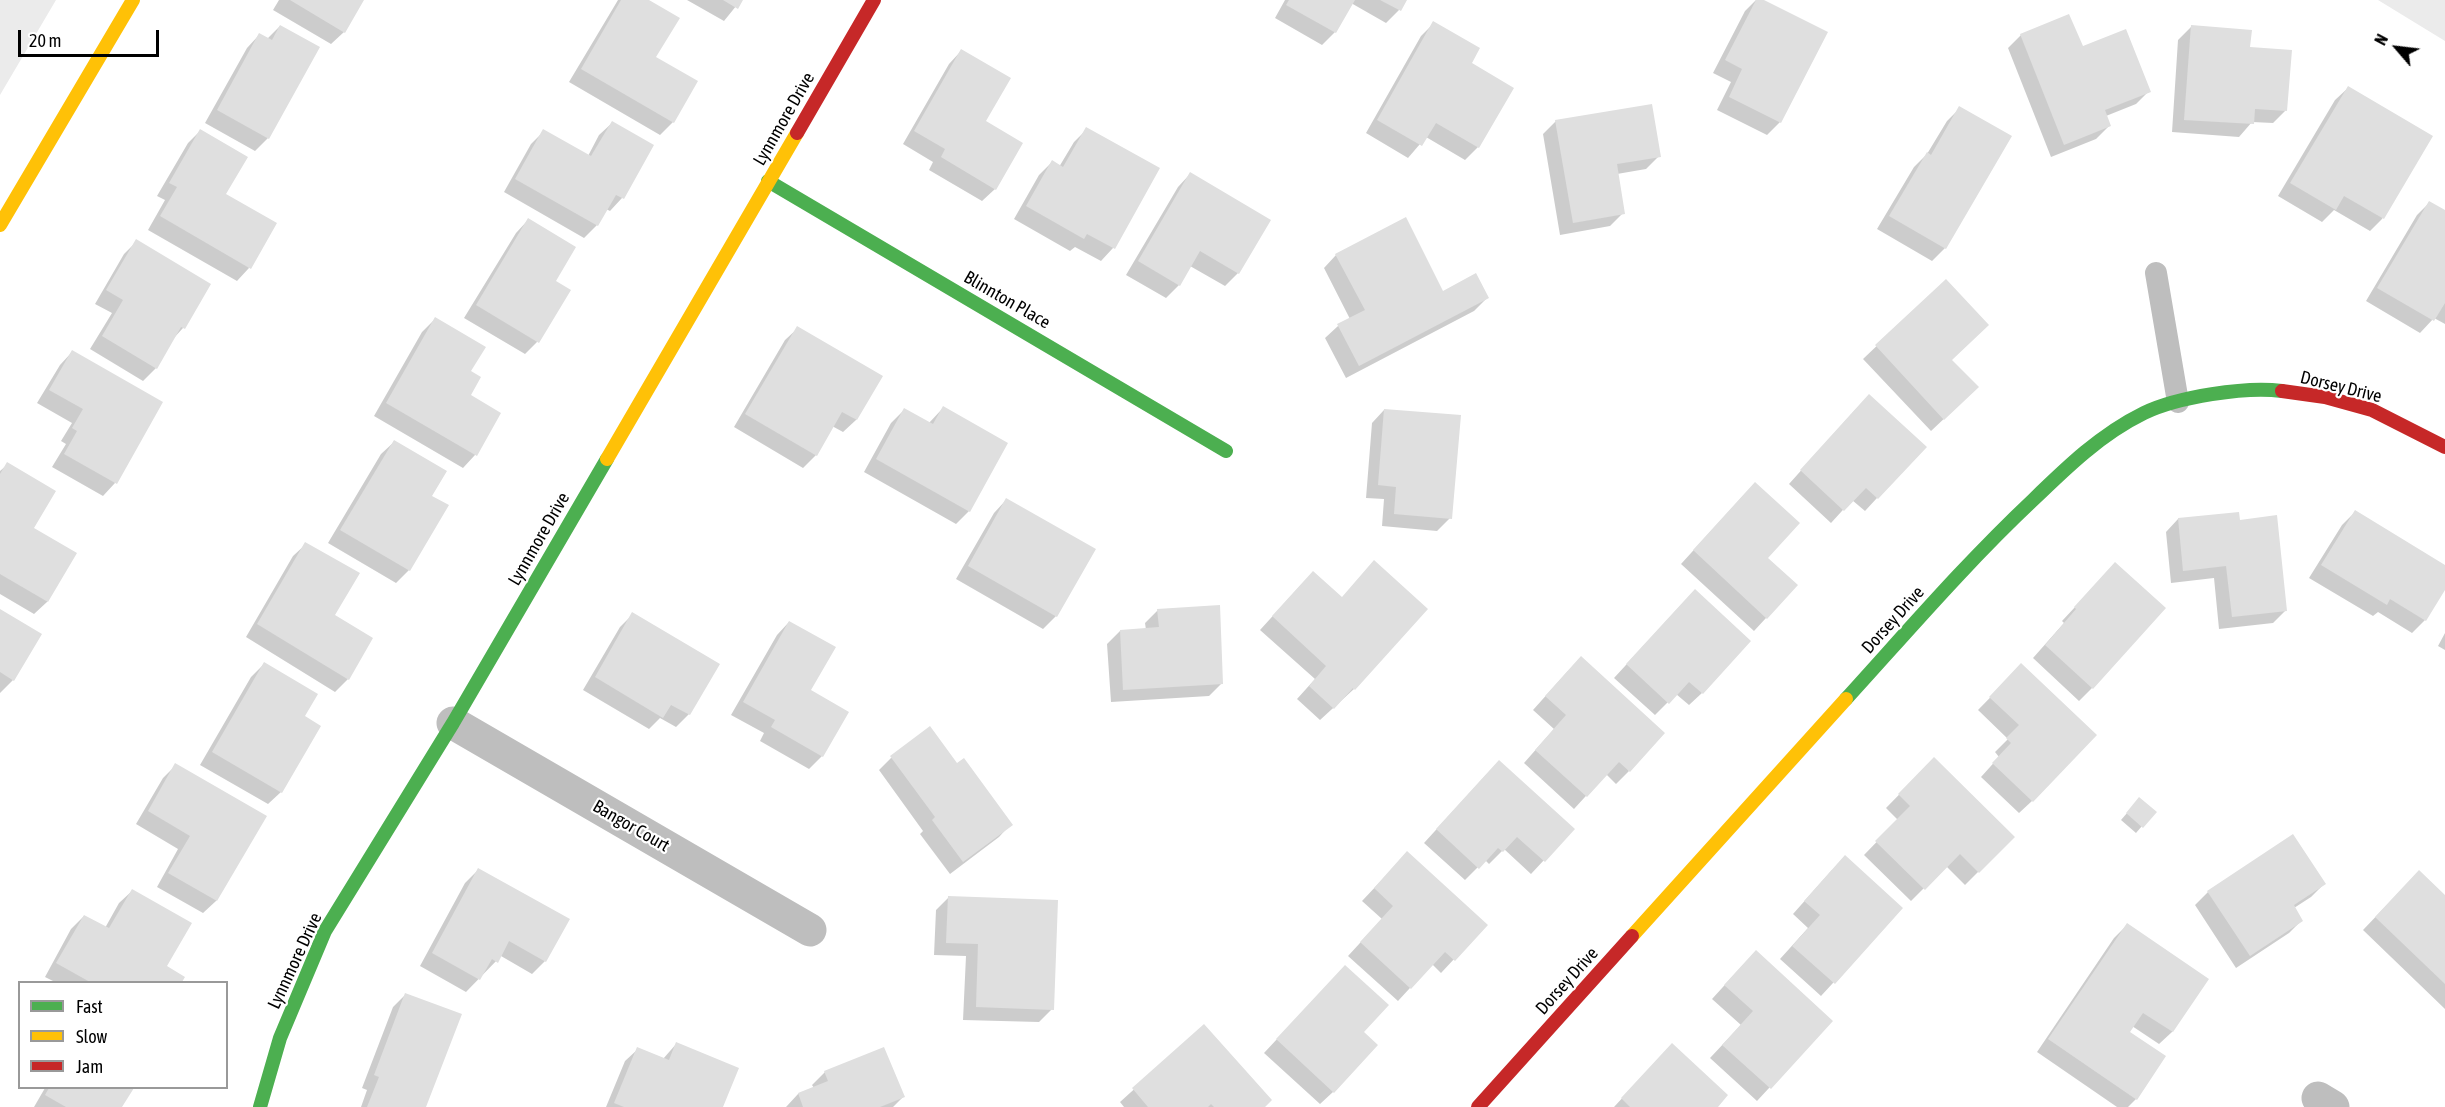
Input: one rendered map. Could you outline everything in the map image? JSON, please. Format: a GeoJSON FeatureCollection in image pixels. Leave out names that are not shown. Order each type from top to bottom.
{"type":"FeatureCollection","features":[{"type":"Feature","properties":{"kind":"street"},"geometry":{"type":"LineString","coordinates":[[0,225],[133,0]]}},
{"type":"Feature","properties":{"kind":"street","name":"Lynnmore Drive"},"geometry":{"type":"LineString","coordinates":[[260,1107],[280,1038],[325,931],[453,723],[874,0]]}},
{"type":"Feature","properties":{"kind":"street","name":"Blinnton Place"},"geometry":{"type":"LineString","coordinates":[[768,181],[1226,451]]}},
{"type":"Feature","properties":{"kind":"street","name":"Dorsey Drive"},"geometry":{"type":"LineString","coordinates":[[1478,1107],[1983,547],[2085,450],[2144,413],[2178,402],[2214,393],[2274,390],[2325,397],[2372,410],[2445,447]]}},
{"type":"Feature","properties":{"kind":"street","name":"Bangor Court"},"geometry":{"type":"LineString","coordinates":[[453,723],[810,930]]}},
{"type":"Feature","properties":{"kind":"lane"},"geometry":{"type":"LineString","coordinates":[[2156,273],[2178,402]]}},
{"type":"Feature","properties":{"kind":"shaded area"},"geometry":{"type":"Polygon","coordinates":[[[0,0],[56,0],[0,95],[0,0]]]}},
{"type":"Feature","properties":{"kind":"shaded area"},"geometry":{"type":"Polygon","coordinates":[[[2378,0],[2445,0],[2445,41],[2378,0]]]}},
{"type":"Feature","properties":{"kind":"building"},"geometry":{"type":"Polygon","coordinates":[[[290,0],[364,0],[345,33],[290,0]]]}},
{"type":"Feature","properties":{"kind":"building"},"geometry":{"type":"Polygon","coordinates":[[[621,0],[649,0],[680,18],[656,57],[698,81],[674,123],[581,69],[621,0]]]}},
{"type":"Feature","properties":{"kind":"building"},"geometry":{"type":"Polygon","coordinates":[[[723,0],[743,0],[738,9],[723,0]]]}},
{"type":"Feature","properties":{"kind":"building"},"geometry":{"type":"Polygon","coordinates":[[[1289,0],[1355,0],[1336,33],[1286,5],[1289,0]]]}},
{"type":"Feature","properties":{"kind":"building"},"geometry":{"type":"Polygon","coordinates":[[[1380,0],[1407,0],[1401,11],[1380,0]]]}},
{"type":"Feature","properties":{"kind":"building"},"geometry":{"type":"Polygon","coordinates":[[[1756,0],[1764,0],[1828,32],[1781,123],[1729,97],[1742,69],[1725,60],[1756,0]]]}},
{"type":"Feature","properties":{"kind":"building"},"geometry":{"type":"Polygon","coordinates":[[[2069,14],[2083,46],[2126,29],[2151,92],[2105,110],[2111,126],[2064,145],[2020,34],[2069,14]]]}},
{"type":"Feature","properties":{"kind":"building"},"geometry":{"type":"Polygon","coordinates":[[[1433,21],[1480,48],[1472,63],[1514,88],[1479,148],[1436,123],[1422,146],[1377,120],[1433,21]]]}},
{"type":"Feature","properties":{"kind":"building"},"geometry":{"type":"Polygon","coordinates":[[[280,25],[320,47],[269,139],[217,110],[259,33],[272,40],[280,25]]]}},
{"type":"Feature","properties":{"kind":"building"},"geometry":{"type":"Polygon","coordinates":[[[2191,25],[2252,30],[2250,47],[2292,50],[2287,111],[2255,109],[2254,124],[2184,120],[2191,25]]]}},
{"type":"Feature","properties":{"kind":"building"},"geometry":{"type":"Polygon","coordinates":[[[961,49],[1011,78],[986,121],[1023,143],[996,190],[941,157],[945,149],[914,131],[961,49]]]}},
{"type":"Feature","properties":{"kind":"building"},"geometry":{"type":"Polygon","coordinates":[[[2348,86],[2433,136],[2384,219],[2344,196],[2336,210],[2290,183],[2348,86]]]}},
{"type":"Feature","properties":{"kind":"building"},"geometry":{"type":"Polygon","coordinates":[[[1652,104],[1661,157],[1617,164],[1625,214],[1573,223],[1555,120],[1652,104]]]}},
{"type":"Feature","properties":{"kind":"building"},"geometry":{"type":"Polygon","coordinates":[[[1959,106],[2012,136],[1946,249],[1889,216],[1927,152],[1931,155],[1959,106]]]}},
{"type":"Feature","properties":{"kind":"building"},"geometry":{"type":"Polygon","coordinates":[[[612,121],[654,145],[624,199],[616,195],[598,226],[515,179],[543,129],[591,156],[612,121]]]}},
{"type":"Feature","properties":{"kind":"building"},"geometry":{"type":"Polygon","coordinates":[[[1086,127],[1160,168],[1115,249],[1087,234],[1084,239],[1026,206],[1052,160],[1063,167],[1086,127]]]}},
{"type":"Feature","properties":{"kind":"building"},"geometry":{"type":"Polygon","coordinates":[[[200,129],[248,157],[226,194],[277,223],[251,269],[160,216],[177,187],[169,183],[200,129]]]}},
{"type":"Feature","properties":{"kind":"building"},"geometry":{"type":"Polygon","coordinates":[[[1190,172],[1271,220],[1239,274],[1200,251],[1180,286],[1138,261],[1190,172]]]}},
{"type":"Feature","properties":{"kind":"building"},"geometry":{"type":"Polygon","coordinates":[[[2429,201],[2445,210],[2445,303],[2434,321],[2377,288],[2429,201]]]}},
{"type":"Feature","properties":{"kind":"building"},"geometry":{"type":"Polygon","coordinates":[[[1406,217],[1443,291],[1476,273],[1489,298],[1359,366],[1337,324],[1365,310],[1335,254],[1406,217]]]}},
{"type":"Feature","properties":{"kind":"building"},"geometry":{"type":"Polygon","coordinates":[[[528,218],[576,247],[556,281],[571,290],[539,343],[476,305],[528,218]]]}},
{"type":"Feature","properties":{"kind":"building"},"geometry":{"type":"Polygon","coordinates":[[[136,239],[211,284],[185,329],[181,327],[157,369],[102,336],[123,300],[106,290],[136,239]]]}},
{"type":"Feature","properties":{"kind":"building"},"geometry":{"type":"Polygon","coordinates":[[[1946,279],[1989,325],[1952,360],[1979,387],[1944,420],[1875,345],[1946,279]]]}},
{"type":"Feature","properties":{"kind":"building"},"geometry":{"type":"Polygon","coordinates":[[[435,317],[486,347],[471,371],[481,377],[471,395],[501,413],[477,456],[386,403],[435,317]]]}},
{"type":"Feature","properties":{"kind":"building"},"geometry":{"type":"Polygon","coordinates":[[[797,326],[883,376],[857,420],[842,412],[817,456],[745,414],[797,326]]]}},
{"type":"Feature","properties":{"kind":"building"},"geometry":{"type":"Polygon","coordinates":[[[72,350],[163,402],[117,484],[64,454],[77,431],[72,428],[83,409],[49,390],[72,350]]]}},
{"type":"Feature","properties":{"kind":"building"},"geometry":{"type":"Polygon","coordinates":[[[1869,394],[1927,447],[1878,499],[1866,488],[1844,511],[1800,470],[1869,394]]]}},
{"type":"Feature","properties":{"kind":"building"},"geometry":{"type":"Polygon","coordinates":[[[943,406],[1008,443],[970,512],[876,459],[904,408],[933,424],[943,406]]]}},
{"type":"Feature","properties":{"kind":"building"},"geometry":{"type":"Polygon","coordinates":[[[1384,409],[1461,415],[1452,519],[1394,514],[1396,487],[1378,485],[1384,409]]]}},
{"type":"Feature","properties":{"kind":"building"},"geometry":{"type":"Polygon","coordinates":[[[394,440],[447,471],[432,496],[449,505],[410,571],[340,530],[394,440]]]}},
{"type":"Feature","properties":{"kind":"building"},"geometry":{"type":"Polygon","coordinates":[[[7,462],[56,491],[34,528],[77,553],[48,602],[0,574],[0,474],[7,462]]]}},
{"type":"Feature","properties":{"kind":"building"},"geometry":{"type":"Polygon","coordinates":[[[1755,482],[1800,523],[1768,558],[1798,585],[1767,619],[1693,550],[1755,482]]]}},
{"type":"Feature","properties":{"kind":"building"},"geometry":{"type":"Polygon","coordinates":[[[1006,498],[1096,549],[1057,617],[968,566],[1006,498]]]}},
{"type":"Feature","properties":{"kind":"building"},"geometry":{"type":"Polygon","coordinates":[[[2355,510],[2445,565],[2445,590],[2426,621],[2390,599],[2387,605],[2321,565],[2355,510]]]}},
{"type":"Feature","properties":{"kind":"building"},"geometry":{"type":"Polygon","coordinates":[[[2239,512],[2240,520],[2277,515],[2287,611],[2232,617],[2226,566],[2183,571],[2178,518],[2239,512]]]}},
{"type":"Feature","properties":{"kind":"building"},"geometry":{"type":"Polygon","coordinates":[[[305,542],[360,573],[335,615],[373,638],[349,680],[257,624],[305,542]]]}},
{"type":"Feature","properties":{"kind":"building"},"geometry":{"type":"Polygon","coordinates":[[[1374,560],[1428,609],[1355,690],[1353,688],[1334,709],[1309,686],[1326,666],[1272,616],[1313,571],[1342,597],[1374,560]]]}},
{"type":"Feature","properties":{"kind":"building"},"geometry":{"type":"Polygon","coordinates":[[[2115,562],[2166,608],[2093,689],[2045,645],[2076,609],[2074,607],[2115,562]]]}},
{"type":"Feature","properties":{"kind":"building"},"geometry":{"type":"Polygon","coordinates":[[[1695,589],[1751,641],[1703,694],[1689,682],[1669,704],[1626,664],[1695,589]]]}},
{"type":"Feature","properties":{"kind":"building"},"geometry":{"type":"Polygon","coordinates":[[[1220,605],[1223,684],[1123,690],[1120,630],[1159,627],[1157,609],[1220,605]]]}},
{"type":"Feature","properties":{"kind":"building"},"geometry":{"type":"Polygon","coordinates":[[[0,609],[42,634],[14,681],[0,672],[0,609]]]}},
{"type":"Feature","properties":{"kind":"building"},"geometry":{"type":"Polygon","coordinates":[[[632,612],[720,664],[690,715],[671,705],[663,718],[595,677],[632,612]]]}},
{"type":"Feature","properties":{"kind":"building"},"geometry":{"type":"Polygon","coordinates":[[[789,621],[836,647],[811,690],[849,712],[823,757],[771,727],[775,720],[743,702],[789,621]]]}},
{"type":"Feature","properties":{"kind":"building"},"geometry":{"type":"Polygon","coordinates":[[[1581,656],[1665,733],[1630,772],[1619,762],[1587,797],[1535,750],[1566,715],[1545,696],[1581,656]]]}},
{"type":"Feature","properties":{"kind":"building"},"geometry":{"type":"Polygon","coordinates":[[[264,662],[318,694],[305,716],[321,726],[282,793],[212,752],[264,662]]]}},
{"type":"Feature","properties":{"kind":"building"},"geometry":{"type":"Polygon","coordinates":[[[2021,663],[2097,735],[2033,802],[1992,763],[2011,743],[2006,738],[2019,725],[1989,697],[2021,663]]]}},
{"type":"Feature","properties":{"kind":"building"},"geometry":{"type":"Polygon","coordinates":[[[930,726],[957,763],[964,758],[1013,825],[963,862],[932,820],[935,817],[890,756],[930,726]]]}},
{"type":"Feature","properties":{"kind":"building"},"geometry":{"type":"Polygon","coordinates":[[[1934,757],[2015,837],[1979,873],[1960,854],[1925,890],[1875,841],[1910,806],[1898,794],[1934,757]]]}},
{"type":"Feature","properties":{"kind":"building"},"geometry":{"type":"Polygon","coordinates":[[[1499,760],[1575,829],[1545,862],[1517,837],[1503,852],[1498,848],[1479,869],[1436,829],[1499,760]]]}},
{"type":"Feature","properties":{"kind":"building"},"geometry":{"type":"Polygon","coordinates":[[[175,763],[267,816],[217,901],[168,873],[190,836],[148,811],[175,763]]]}},
{"type":"Feature","properties":{"kind":"building"},"geometry":{"type":"Polygon","coordinates":[[[2139,797],[2157,812],[2143,828],[2126,813],[2139,797]]]}},
{"type":"Feature","properties":{"kind":"building"},"geometry":{"type":"Polygon","coordinates":[[[2293,834],[2326,884],[2294,905],[2303,921],[2250,956],[2207,891],[2293,834]]]}},
{"type":"Feature","properties":{"kind":"building"},"geometry":{"type":"Polygon","coordinates":[[[1407,851],[1488,925],[1455,961],[1445,952],[1411,989],[1360,942],[1393,906],[1374,888],[1407,851]]]}},
{"type":"Feature","properties":{"kind":"building"},"geometry":{"type":"Polygon","coordinates":[[[1845,855],[1903,908],[1835,984],[1792,946],[1820,915],[1804,901],[1845,855]]]}},
{"type":"Feature","properties":{"kind":"building"},"geometry":{"type":"Polygon","coordinates":[[[478,868],[570,919],[546,962],[509,941],[498,963],[492,959],[480,980],[432,953],[478,868]]]}},
{"type":"Feature","properties":{"kind":"building"},"geometry":{"type":"Polygon","coordinates":[[[2419,870],[2445,895],[2445,984],[2375,917],[2419,870]]]}},
{"type":"Feature","properties":{"kind":"building"},"geometry":{"type":"Polygon","coordinates":[[[132,889],[192,923],[167,966],[185,977],[183,981],[88,981],[56,963],[84,915],[109,928],[132,889]]]}},
{"type":"Feature","properties":{"kind":"building"},"geometry":{"type":"Polygon","coordinates":[[[948,896],[1058,900],[1054,1010],[976,1007],[978,944],[946,943],[948,896]]]}},
{"type":"Feature","properties":{"kind":"building"},"geometry":{"type":"Polygon","coordinates":[[[2127,923],[2209,979],[2173,1032],[2143,1013],[2130,1032],[2166,1056],[2137,1100],[2048,1039],[2127,923]]]}},
{"type":"Feature","properties":{"kind":"building"},"geometry":{"type":"Polygon","coordinates":[[[1756,950],[1833,1021],[1771,1089],[1722,1045],[1753,1011],[1724,985],[1756,950]]]}},
{"type":"Feature","properties":{"kind":"building"},"geometry":{"type":"Polygon","coordinates":[[[1345,965],[1389,1005],[1364,1032],[1378,1045],[1334,1093],[1276,1039],[1345,965]]]}},
{"type":"Feature","properties":{"kind":"building"},"geometry":{"type":"Polygon","coordinates":[[[405,993],[462,1014],[426,1107],[367,1107],[379,1077],[374,1075],[405,993]]]}},
{"type":"Feature","properties":{"kind":"building"},"geometry":{"type":"Polygon","coordinates":[[[1204,1024],[1272,1100],[1265,1107],[1214,1107],[1211,1104],[1208,1107],[1148,1107],[1132,1088],[1204,1024]]]}},
{"type":"Feature","properties":{"kind":"building"},"geometry":{"type":"Polygon","coordinates":[[[676,1042],[739,1068],[723,1107],[624,1107],[614,1103],[637,1047],[669,1060],[676,1042]]]}},
{"type":"Feature","properties":{"kind":"building"},"geometry":{"type":"Polygon","coordinates":[[[1672,1043],[1728,1095],[1718,1107],[1630,1107],[1621,1098],[1672,1043]]]}},
{"type":"Feature","properties":{"kind":"building"},"geometry":{"type":"Polygon","coordinates":[[[884,1047],[905,1097],[880,1107],[803,1107],[798,1093],[828,1081],[824,1071],[884,1047]]]}},
{"type":"Feature","properties":{"kind":"building"},"geometry":{"type":"Polygon","coordinates":[[[48,1089],[133,1089],[122,1107],[66,1107],[45,1095],[48,1089]]]}},
{"type":"Feature","properties":{"kind":"traffic: fast"},"geometry":{"type":"LineString","coordinates":[[768,181],[1226,451]]}},
{"type":"Feature","properties":{"kind":"traffic: fast"},"geometry":{"type":"LineString","coordinates":[[1846,699],[1984,548],[2072,464],[2113,431],[2144,413],[2174,402],[2212,394],[2250,390],[2282,391]]}},
{"type":"Feature","properties":{"kind":"traffic: fast"},"geometry":{"type":"LineString","coordinates":[[260,1107],[280,1038],[325,931],[453,723],[607,459]]}},
{"type":"Feature","properties":{"kind":"traffic: slow"},"geometry":{"type":"LineString","coordinates":[[0,225],[133,0]]}},
{"type":"Feature","properties":{"kind":"traffic: slow"},"geometry":{"type":"LineString","coordinates":[[607,459],[797,133]]}},
{"type":"Feature","properties":{"kind":"traffic: slow"},"geometry":{"type":"LineString","coordinates":[[1632,936],[1846,699]]}},
{"type":"Feature","properties":{"kind":"traffic: jam"},"geometry":{"type":"LineString","coordinates":[[797,133],[874,0]]}},
{"type":"Feature","properties":{"kind":"traffic: jam"},"geometry":{"type":"LineString","coordinates":[[2282,391],[2325,397],[2372,410],[2445,447]]}},
{"type":"Feature","properties":{"kind":"traffic: jam"},"geometry":{"type":"LineString","coordinates":[[1478,1107],[1632,936]]}}]}
